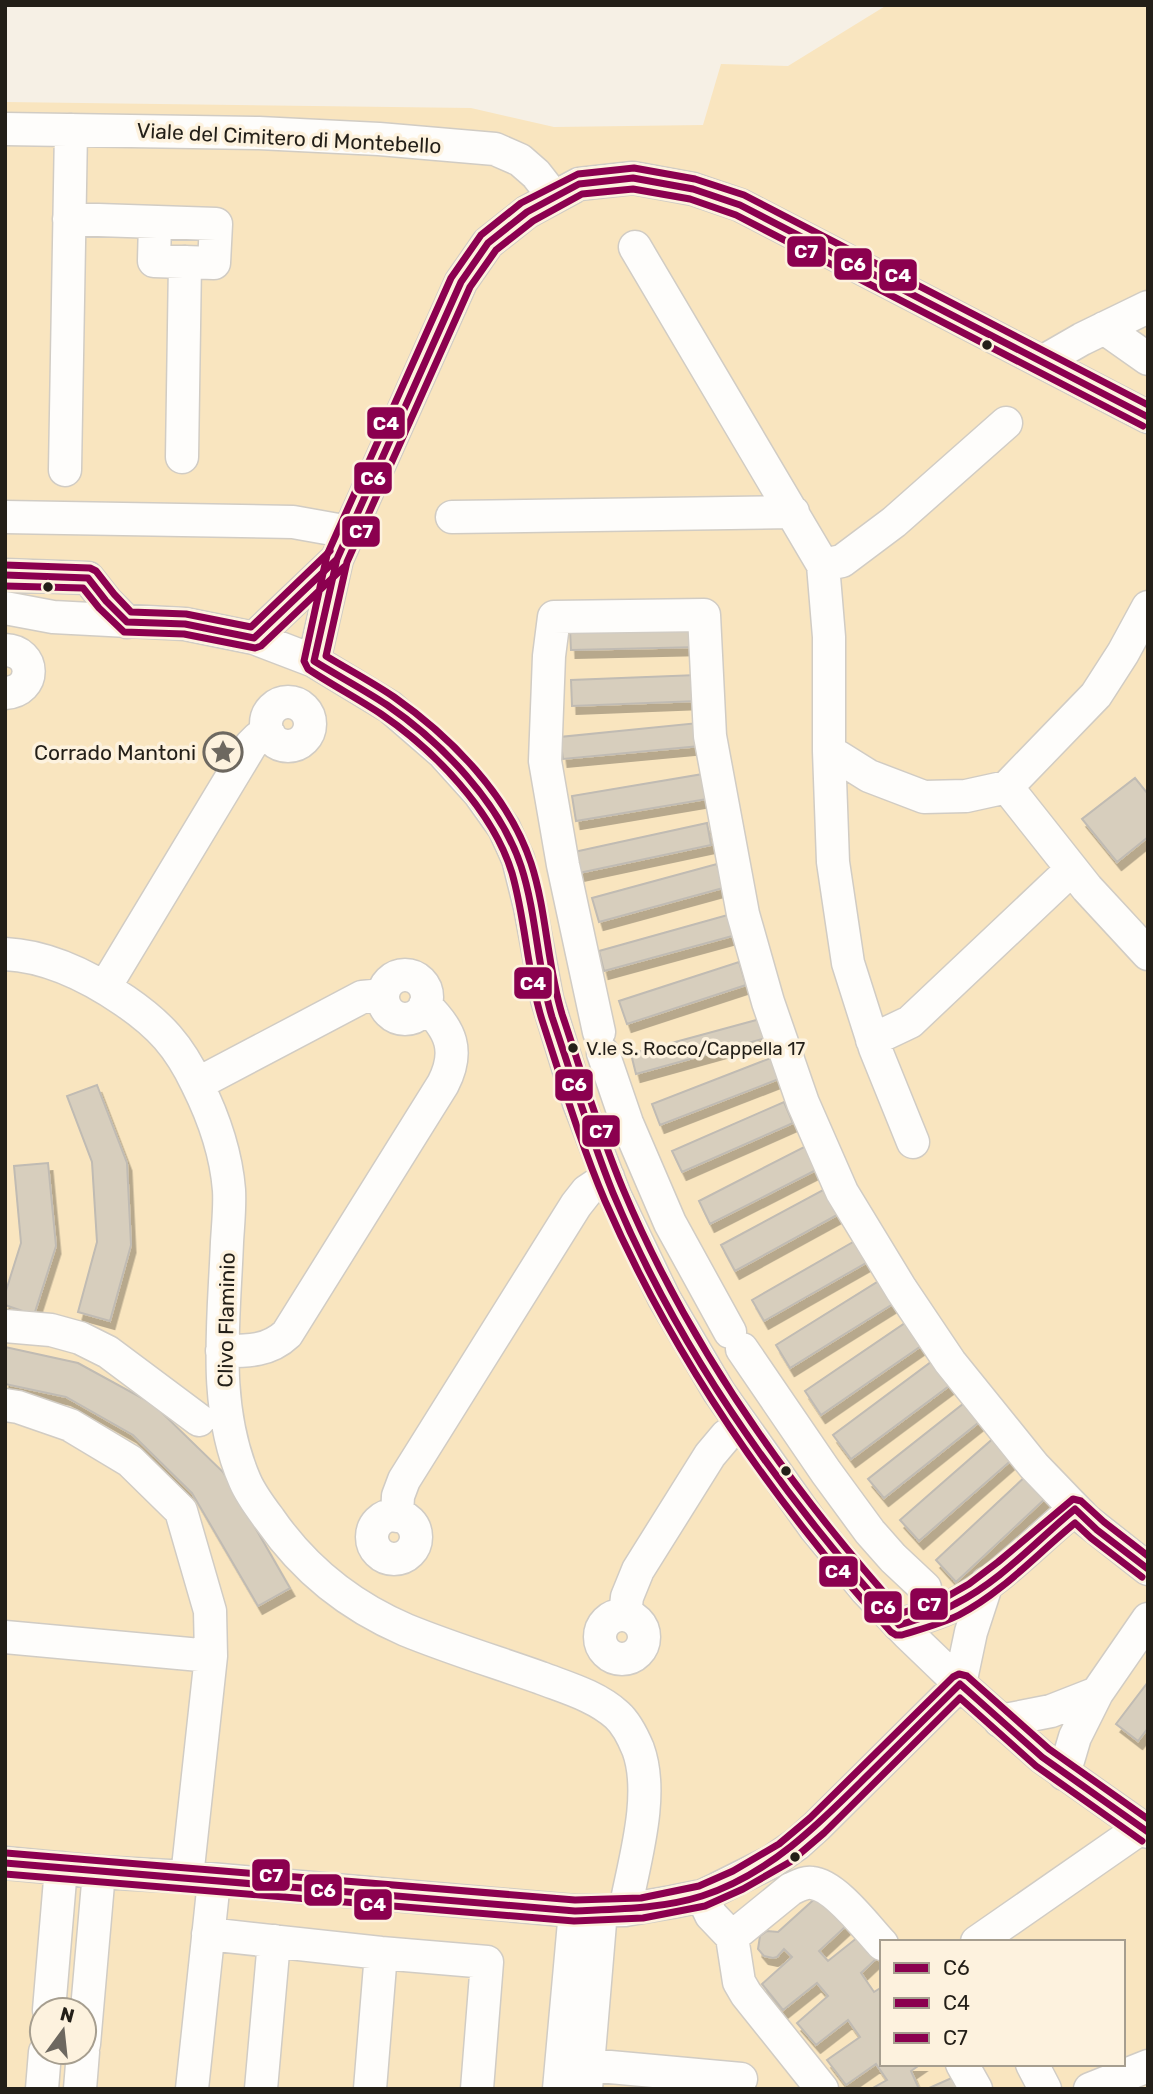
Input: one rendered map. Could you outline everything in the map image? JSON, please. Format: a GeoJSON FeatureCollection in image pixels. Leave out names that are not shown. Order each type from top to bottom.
{"type":"FeatureCollection","features":[{"type":"Feature","properties":{"kind":"lane","name":"Viale del Cimitero di Montebello"},"geometry":{"type":"LineString","coordinates":[[5,129],[259,133],[379,139],[495,149],[520,160],[536,174],[554,197]]}},
{"type":"Feature","properties":{"kind":"lane"},"geometry":{"type":"LineString","coordinates":[[65,470],[71,130]]}},
{"type":"Feature","properties":{"kind":"lane"},"geometry":{"type":"LineString","coordinates":[[314,661],[343,545],[461,282],[488,243],[527,212],[579,184],[633,178],[692,188],[740,205],[1148,417]]}},
{"type":"Feature","properties":{"kind":"lane"},"geometry":{"type":"LineString","coordinates":[[69,219],[216,224],[215,264],[154,261],[155,222]]}},
{"type":"Feature","properties":{"kind":"lane"},"geometry":{"type":"LineString","coordinates":[[635,247],[823,565],[829,637],[833,862],[848,963],[873,1040],[913,1142]]}},
{"type":"Feature","properties":{"kind":"lane"},"geometry":{"type":"LineString","coordinates":[[182,457],[185,262]]}},
{"type":"Feature","properties":{"kind":"lane"},"geometry":{"type":"LineString","coordinates":[[1042,362],[1148,307]]}},
{"type":"Feature","properties":{"kind":"lane"},"geometry":{"type":"LineString","coordinates":[[1104,328],[1148,359]]}},
{"type":"Feature","properties":{"kind":"lane"},"geometry":{"type":"LineString","coordinates":[[823,565],[842,561],[894,522],[1006,423]]}},
{"type":"Feature","properties":{"kind":"lane"},"geometry":{"type":"LineString","coordinates":[[452,517],[793,512]]}},
{"type":"Feature","properties":{"kind":"lane"},"geometry":{"type":"LineString","coordinates":[[5,517],[293,522],[343,545]]}},
{"type":"Feature","properties":{"kind":"lane"},"geometry":{"type":"LineString","coordinates":[[254,638],[343,545]]}},
{"type":"Feature","properties":{"kind":"lane"},"geometry":{"type":"LineString","coordinates":[[5,575],[88,578],[127,622]]}},
{"type":"Feature","properties":{"kind":"lane"},"geometry":{"type":"LineString","coordinates":[[829,751],[869,776],[924,797],[966,796],[1007,787],[1096,695],[1148,607]]}},
{"type":"Feature","properties":{"kind":"lane"},"geometry":{"type":"LineString","coordinates":[[5,608],[52,617],[185,624],[254,638],[314,661],[390,707],[443,753],[479,793],[504,828],[518,859],[547,999],[579,1103],[608,1177],[664,1298],[719,1392],[829,1545],[899,1625],[1000,1721],[1064,1774],[1145,1830],[980,1940]]}},
{"type":"Feature","properties":{"kind":"lane"},"geometry":{"type":"LineString","coordinates":[[925,1588],[893,1558],[863,1522],[825,1472],[736,1341],[674,1229],[627,1123],[601,1043],[563,865],[545,761],[549,656],[554,617],[704,615],[710,736],[743,914],[768,1003],[803,1103],[842,1192],[926,1328],[1025,1456],[1074,1509],[1148,1569]]}},
{"type":"Feature","properties":{"kind":"lane"},"geometry":{"type":"LineString","coordinates":[[5,650],[22,655],[29,675],[22,688],[16,692],[5,693]]}},
{"type":"Feature","properties":{"kind":"lane"},"geometry":{"type":"LineString","coordinates":[[105,987],[251,745],[258,738],[269,734]]}},
{"type":"Feature","properties":{"kind":"lane"},"geometry":{"type":"LineString","coordinates":[[1007,787],[1072,869],[1148,954]]}},
{"type":"Feature","properties":{"kind":"lane"},"geometry":{"type":"LineString","coordinates":[[518,859],[563,865]]}},
{"type":"Feature","properties":{"kind":"lane"},"geometry":{"type":"LineString","coordinates":[[873,1040],[910,1022],[1072,869]]}},
{"type":"Feature","properties":{"kind":"lane","name":"Clivo Flaminio"},"geometry":{"type":"LineString","coordinates":[[5,954],[28,955],[68,970],[105,987],[156,1023],[175,1046],[211,1112],[223,1150],[229,1192],[222,1351],[223,1391],[235,1450],[246,1483],[274,1526],[323,1580],[363,1609],[435,1641],[574,1690],[607,1707],[625,1724],[641,1758],[644,1790],[640,1829],[600,1911]]}},
{"type":"Feature","properties":{"kind":"lane"},"geometry":{"type":"LineString","coordinates":[[197,1084],[362,997],[383,995],[387,1010],[400,1018],[415,1016],[425,1006],[445,1027],[451,1045],[452,1067],[443,1084],[287,1334],[272,1346],[261,1349],[222,1351]]}},
{"type":"Feature","properties":{"kind":"lane"},"geometry":{"type":"LineString","coordinates":[[397,1516],[398,1496],[418,1457],[576,1205],[587,1191],[608,1177]]}},
{"type":"Feature","properties":{"kind":"lane"},"geometry":{"type":"LineString","coordinates":[[638,1244],[674,1229]]}},
{"type":"Feature","properties":{"kind":"lane"},"geometry":{"type":"LineString","coordinates":[[5,1326],[51,1329],[80,1338],[108,1352],[200,1420]]}},
{"type":"Feature","properties":{"kind":"lane"},"geometry":{"type":"LineString","coordinates":[[5,1405],[70,1425],[130,1461],[181,1511],[210,1611],[211,1656],[200,1879],[208,1934],[192,2089]]}},
{"type":"Feature","properties":{"kind":"lane"},"geometry":{"type":"LineString","coordinates":[[625,1615],[631,1587],[645,1559],[710,1455],[726,1436],[741,1425]]}},
{"type":"Feature","properties":{"kind":"lane"},"geometry":{"type":"LineString","coordinates":[[899,1625],[948,1609],[968,1597],[1074,1509]]}},
{"type":"Feature","properties":{"kind":"lane"},"geometry":{"type":"LineString","coordinates":[[829,1545],[863,1522]]}},
{"type":"Feature","properties":{"kind":"lane"},"geometry":{"type":"LineString","coordinates":[[5,1863],[600,1911],[702,1896],[756,1871],[797,1844],[960,1685],[971,1632],[987,1583]]}},
{"type":"Feature","properties":{"kind":"lane"},"geometry":{"type":"LineString","coordinates":[[1064,1774],[1075,1737],[1097,1693],[1148,1619]]}},
{"type":"Feature","properties":{"kind":"lane"},"geometry":{"type":"LineString","coordinates":[[5,1637],[211,1656]]}},
{"type":"Feature","properties":{"kind":"lane"},"geometry":{"type":"LineString","coordinates":[[1000,1721],[1044,1713],[1097,1693]]}},
{"type":"Feature","properties":{"kind":"lane"},"geometry":{"type":"LineString","coordinates":[[50,1996],[61,1868]]}},
{"type":"Feature","properties":{"kind":"lane"},"geometry":{"type":"LineString","coordinates":[[88,1996],[99,1872]]}},
{"type":"Feature","properties":{"kind":"lane"},"geometry":{"type":"LineString","coordinates":[[732,1937],[791,1889],[813,1882],[838,1897],[880,1942]]}},
{"type":"Feature","properties":{"kind":"lane"},"geometry":{"type":"LineString","coordinates":[[702,1896],[711,1915],[732,1937],[739,1982],[746,1994],[822,2089]]}},
{"type":"Feature","properties":{"kind":"lane"},"geometry":{"type":"LineString","coordinates":[[600,1911],[587,2077],[741,2075]]}},
{"type":"Feature","properties":{"kind":"lane"},"geometry":{"type":"LineString","coordinates":[[559,2089],[600,1911]]}},
{"type":"Feature","properties":{"kind":"lane"},"geometry":{"type":"LineString","coordinates":[[208,1934],[487,1962],[477,2089]]}},
{"type":"Feature","properties":{"kind":"lane"},"geometry":{"type":"LineString","coordinates":[[261,2089],[274,1941]]}},
{"type":"Feature","properties":{"kind":"lane"},"geometry":{"type":"LineString","coordinates":[[370,2089],[381,1953]]}},
{"type":"Feature","properties":{"kind":"lane"},"geometry":{"type":"LineString","coordinates":[[42,2089],[44,2066]]}},
{"type":"Feature","properties":{"kind":"lane"},"geometry":{"type":"LineString","coordinates":[[80,2089],[82,2066]]}},
{"type":"Feature","properties":{"kind":"lane"},"geometry":{"type":"LineString","coordinates":[[963,2066],[976,2089]]}},
{"type":"Feature","properties":{"kind":"lane"},"geometry":{"type":"LineString","coordinates":[[1033,2066],[1045,2089]]}},
{"type":"Feature","properties":{"kind":"lane"},"geometry":{"type":"LineString","coordinates":[[1090,2089],[1148,2066]]}},
{"type":"Feature","properties":{"kind":"shaded area"},"geometry":{"type":"Polygon","coordinates":[[[887,5],[1148,5],[1148,2089],[5,2089],[5,102],[471,108],[554,127],[703,125],[721,64],[788,66],[887,5]]]}},
{"type":"Feature","properties":{"kind":"building"},"geometry":{"type":"Polygon","coordinates":[[[700,626],[701,647],[571,650],[570,629],[700,626]]]}},
{"type":"Feature","properties":{"kind":"building"},"geometry":{"type":"Polygon","coordinates":[[[697,675],[698,701],[572,706],[571,680],[697,675]]]}},
{"type":"Feature","properties":{"kind":"building"},"geometry":{"type":"Polygon","coordinates":[[[698,723],[700,746],[563,759],[560,737],[698,723]]]}},
{"type":"Feature","properties":{"kind":"building"},"geometry":{"type":"Polygon","coordinates":[[[703,774],[707,799],[576,821],[572,796],[703,774]]]}},
{"type":"Feature","properties":{"kind":"building"},"geometry":{"type":"Polygon","coordinates":[[[1135,778],[1148,794],[1148,837],[1117,862],[1082,819],[1135,778]]]}},
{"type":"Feature","properties":{"kind":"building"},"geometry":{"type":"Polygon","coordinates":[[[707,823],[711,845],[579,873],[574,852],[707,823]]]}},
{"type":"Feature","properties":{"kind":"building"},"geometry":{"type":"Polygon","coordinates":[[[717,864],[723,888],[599,922],[592,898],[717,864]]]}},
{"type":"Feature","properties":{"kind":"building"},"geometry":{"type":"Polygon","coordinates":[[[742,911],[747,932],[604,971],[599,951],[742,911]]]}},
{"type":"Feature","properties":{"kind":"building"},"geometry":{"type":"Polygon","coordinates":[[[739,962],[746,985],[627,1024],[619,1001],[739,962]]]}},
{"type":"Feature","properties":{"kind":"building"},"geometry":{"type":"Polygon","coordinates":[[[760,1019],[766,1038],[636,1074],[631,1054],[760,1019]]]}},
{"type":"Feature","properties":{"kind":"building"},"geometry":{"type":"Polygon","coordinates":[[[776,1056],[784,1077],[660,1125],[652,1104],[776,1056]]]}},
{"type":"Feature","properties":{"kind":"building"},"geometry":{"type":"Polygon","coordinates":[[[97,1085],[127,1163],[131,1245],[110,1321],[78,1312],[97,1242],[92,1162],[67,1096],[97,1085]]]}},
{"type":"Feature","properties":{"kind":"building"},"geometry":{"type":"Polygon","coordinates":[[[784,1102],[793,1123],[682,1172],[672,1151],[784,1102]]]}},
{"type":"Feature","properties":{"kind":"building"},"geometry":{"type":"Polygon","coordinates":[[[806,1146],[818,1169],[710,1224],[699,1201],[806,1146]]]}},
{"type":"Feature","properties":{"kind":"building"},"geometry":{"type":"Polygon","coordinates":[[[48,1163],[56,1246],[34,1315],[5,1305],[5,1294],[21,1243],[14,1166],[48,1163]]]}},
{"type":"Feature","properties":{"kind":"building"},"geometry":{"type":"Polygon","coordinates":[[[823,1190],[837,1215],[735,1271],[721,1245],[823,1190]]]}},
{"type":"Feature","properties":{"kind":"building"},"geometry":{"type":"Polygon","coordinates":[[[860,1238],[873,1259],[764,1321],[752,1300],[860,1238]]]}},
{"type":"Feature","properties":{"kind":"building"},"geometry":{"type":"Polygon","coordinates":[[[882,1279],[896,1302],[790,1368],[776,1345],[882,1279]]]}},
{"type":"Feature","properties":{"kind":"building"},"geometry":{"type":"Polygon","coordinates":[[[908,1321],[924,1344],[821,1415],[805,1391],[908,1321]]]}},
{"type":"Feature","properties":{"kind":"building"},"geometry":{"type":"Polygon","coordinates":[[[5,1347],[78,1363],[153,1404],[223,1472],[290,1588],[258,1606],[192,1493],[133,1435],[66,1397],[5,1384],[5,1347]]]}},
{"type":"Feature","properties":{"kind":"building"},"geometry":{"type":"Polygon","coordinates":[[[935,1359],[953,1383],[851,1459],[833,1435],[935,1359]]]}},
{"type":"Feature","properties":{"kind":"building"},"geometry":{"type":"Polygon","coordinates":[[[968,1400],[983,1419],[884,1498],[868,1479],[968,1400]]]}},
{"type":"Feature","properties":{"kind":"building"},"geometry":{"type":"Polygon","coordinates":[[[996,1436],[1015,1457],[919,1541],[900,1520],[996,1436]]]}},
{"type":"Feature","properties":{"kind":"building"},"geometry":{"type":"Polygon","coordinates":[[[1029,1473],[1049,1495],[956,1582],[936,1560],[1029,1473]]]}},
{"type":"Feature","properties":{"kind":"building"},"geometry":{"type":"Polygon","coordinates":[[[1148,1682],[1148,1728],[1138,1741],[1116,1724],[1148,1682]]]}},
{"type":"Feature","properties":{"kind":"building"},"geometry":{"type":"Polygon","coordinates":[[[819,1895],[846,1926],[819,1951],[828,1961],[858,1937],[877,1958],[861,1973],[874,1992],[880,1988],[880,2066],[918,2066],[911,2071],[919,2089],[871,2089],[887,2080],[876,2064],[846,2085],[827,2060],[860,2037],[848,2020],[816,2045],[797,2023],[828,1996],[817,1983],[783,2010],[762,1984],[792,1957],[784,1949],[773,1958],[764,1956],[758,1949],[760,1936],[767,1931],[778,1932],[819,1895]]]}},
{"type":"Feature","properties":{"kind":"building"},"geometry":{"type":"Polygon","coordinates":[[[956,2076],[962,2089],[927,2089],[956,2076]]]}},
{"type":"Feature","properties":{"kind":"transit line","name":"C4"},"geometry":{"type":"LineString","coordinates":[[1142,1577],[1075,1523],[1005,1584],[975,1606],[952,1618],[902,1635],[891,1632],[807,1533],[730,1428],[695,1374],[633,1260],[596,1179],[564,1089],[537,1002],[512,873],[491,827],[459,784],[421,745],[381,714],[308,669],[304,661],[327,555],[451,278],[481,235],[521,203],[578,174],[634,168],[695,179],[744,195],[1148,405]]}},
{"type":"Feature","properties":{"kind":"transit line","name":"C6"},"geometry":{"type":"LineString","coordinates":[[1148,417],[740,205],[693,189],[633,178],[579,184],[527,212],[488,243],[461,282],[337,559],[314,661],[387,705],[428,737],[466,776],[499,819],[521,866],[552,1017],[613,1193],[640,1253],[702,1367],[775,1475],[899,1625],[942,1611],[972,1595],[1003,1572],[1075,1509],[1097,1530],[1148,1569]]}},
{"type":"Feature","properties":{"kind":"transit line","name":"C7"},"geometry":{"type":"LineString","coordinates":[[1143,426],[736,215],[690,199],[633,189],[582,194],[533,221],[496,250],[470,287],[347,562],[326,656],[394,697],[436,730],[476,770],[508,814],[531,863],[562,1014],[606,1146],[649,1247],[710,1359],[745,1413],[820,1516],[902,1613],[941,1600],[969,1584],[1073,1499],[1081,1501],[1148,1556]]}},
{"type":"Feature","properties":{"kind":"transit line","name":"C7"},"geometry":{"type":"LineString","coordinates":[[5,565],[90,568],[96,571],[131,612],[186,614],[251,627],[330,551]]}},
{"type":"Feature","properties":{"kind":"transit line","name":"C6"},"geometry":{"type":"LineString","coordinates":[[5,575],[88,578],[127,622],[185,624],[254,638],[337,559]]}},
{"type":"Feature","properties":{"kind":"transit line","name":"C4"},"geometry":{"type":"LineString","coordinates":[[5,586],[83,588],[124,632],[184,634],[255,648],[261,646],[344,567]]}},
{"type":"Feature","properties":{"kind":"transit line","name":"C7"},"geometry":{"type":"LineString","coordinates":[[6,1853],[575,1900],[641,1898],[699,1886],[733,1871],[779,1844],[810,1818],[959,1674],[967,1676],[1049,1749],[1148,1819]]}},
{"type":"Feature","properties":{"kind":"transit line","name":"C6"},"geometry":{"type":"LineString","coordinates":[[5,1863],[575,1911],[671,1904],[727,1886],[772,1861],[832,1811],[960,1684],[1042,1757],[1148,1832]]}},
{"type":"Feature","properties":{"kind":"transit line","name":"C4"},"geometry":{"type":"LineString","coordinates":[[5,1874],[574,1921],[643,1918],[705,1906],[743,1889],[790,1862],[824,1833],[960,1698],[1036,1766],[1142,1841]]}},
{"type":"Feature","properties":{"kind":"place","name":"Corrado Mantoni"},"geometry":{"type":"Point","coordinates":[223,752]}},
{"type":"Feature","properties":{"kind":"place","name":"V.le S. Rocco/Cappella 17"},"geometry":{"type":"Point","coordinates":[573,1048]}}]}
